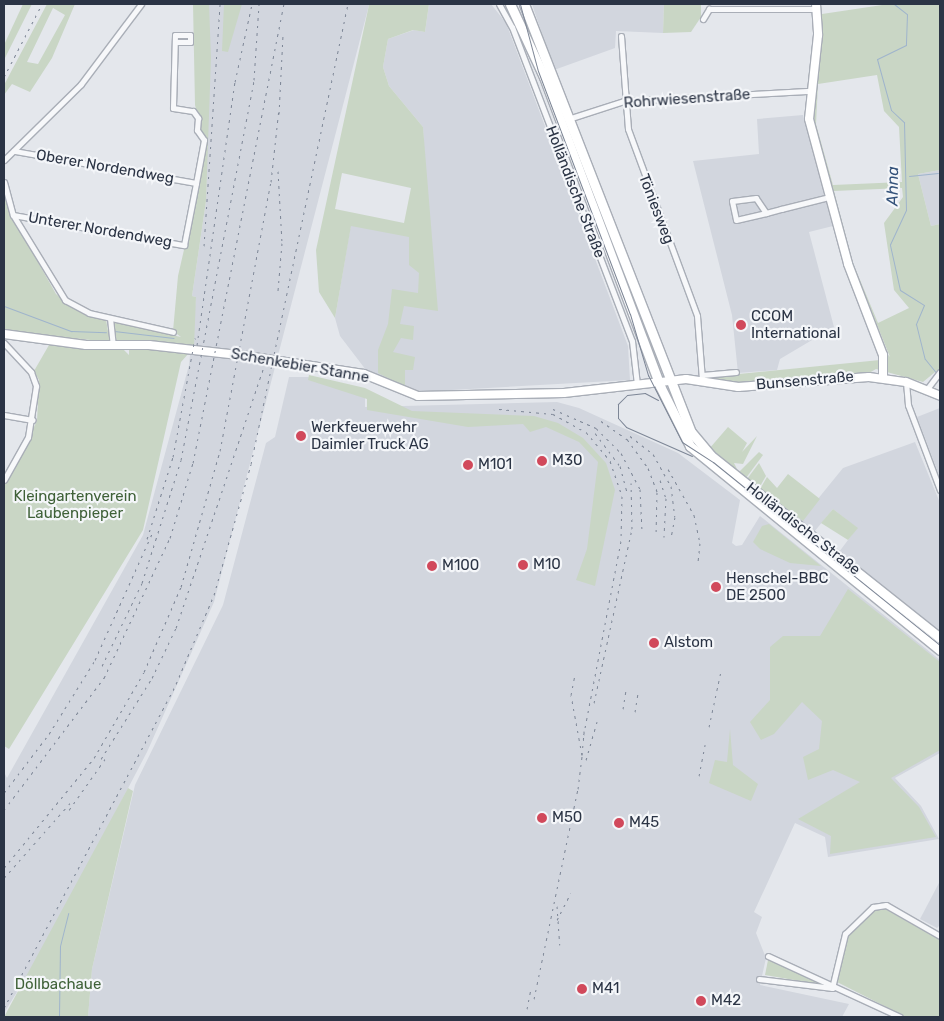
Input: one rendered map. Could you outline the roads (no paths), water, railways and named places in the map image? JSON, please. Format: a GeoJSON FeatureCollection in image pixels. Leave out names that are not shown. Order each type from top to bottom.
{"type":"FeatureCollection","features":[{"type":"Feature","properties":{"kind":"main road","name":"Holländische Straße"},"geometry":{"type":"LineString","coordinates":[[510,4],[544,77],[662,383],[691,432],[710,455],[940,638]]}},
{"type":"Feature","properties":{"kind":"main road","name":"Holländische Straße"},"geometry":{"type":"LineString","coordinates":[[524,4],[679,429],[699,457],[940,650]]}},
{"type":"Feature","properties":{"kind":"street"},"geometry":{"type":"LineString","coordinates":[[4,160],[81,84],[141,4]]}},
{"type":"Feature","properties":{"kind":"street","name":"Holländische Straße"},"geometry":{"type":"LineString","coordinates":[[498,4],[512,27],[632,341],[637,384]]}},
{"type":"Feature","properties":{"kind":"street"},"geometry":{"type":"LineString","coordinates":[[703,19],[709,9],[816,7],[809,92],[810,126],[860,302],[883,355],[884,377]]}},
{"type":"Feature","properties":{"kind":"street","name":"Töniesweg"},"geometry":{"type":"LineString","coordinates":[[621,36],[624,101],[631,140],[696,316],[702,378]]}},
{"type":"Feature","properties":{"kind":"street","name":"Oberer Nordendweg"},"geometry":{"type":"LineString","coordinates":[[175,42],[173,108],[193,111],[204,140],[190,213]]}},
{"type":"Feature","properties":{"kind":"street","name":"Rohrwiesenstraße"},"geometry":{"type":"LineString","coordinates":[[567,120],[624,101],[809,92]]}},
{"type":"Feature","properties":{"kind":"street","name":"Oberer Nordendweg"},"geometry":{"type":"LineString","coordinates":[[14,151],[196,183]]}},
{"type":"Feature","properties":{"kind":"street"},"geometry":{"type":"LineString","coordinates":[[4,182],[13,215],[60,296],[83,311],[173,332]]}},
{"type":"Feature","properties":{"kind":"street"},"geometry":{"type":"LineString","coordinates":[[766,213],[756,198],[732,201],[736,220],[766,213],[829,197]]}},
{"type":"Feature","properties":{"kind":"street","name":"Unterer Nordendweg"},"geometry":{"type":"LineString","coordinates":[[13,215],[184,245],[190,213]]}},
{"type":"Feature","properties":{"kind":"street"},"geometry":{"type":"LineString","coordinates":[[110,318],[113,346]]}},
{"type":"Feature","properties":{"kind":"street","name":"Schenkebier Stanne"},"geometry":{"type":"LineString","coordinates":[[4,334],[113,346],[212,352],[364,374],[418,396],[594,390],[662,383]]}},
{"type":"Feature","properties":{"kind":"street"},"geometry":{"type":"LineString","coordinates":[[4,480],[33,420],[35,379],[6,345],[13,336]]}},
{"type":"Feature","properties":{"kind":"street","name":"Bunsenstraße"},"geometry":{"type":"LineString","coordinates":[[662,383],[736,372]]}},
{"type":"Feature","properties":{"kind":"street"},"geometry":{"type":"LineString","coordinates":[[927,389],[940,372]]}},
{"type":"Feature","properties":{"kind":"street","name":"Bunsenstraße"},"geometry":{"type":"LineString","coordinates":[[702,378],[733,387],[884,377],[927,389],[940,396]]}},
{"type":"Feature","properties":{"kind":"street"},"geometry":{"type":"LineString","coordinates":[[906,382],[908,405],[940,490]]}},
{"type":"Feature","properties":{"kind":"street","name":"Schenkebier Stanne"},"geometry":{"type":"LineString","coordinates":[[594,390],[637,384],[662,383]]}},
{"type":"Feature","properties":{"kind":"street"},"geometry":{"type":"LineString","coordinates":[[4,415],[33,420]]}},
{"type":"Feature","properties":{"kind":"street"},"geometry":{"type":"LineString","coordinates":[[832,988],[844,934],[873,907],[886,905],[940,936]]}},
{"type":"Feature","properties":{"kind":"street"},"geometry":{"type":"LineString","coordinates":[[768,956],[832,988],[900,1017]]}},
{"type":"Feature","properties":{"kind":"street"},"geometry":{"type":"LineString","coordinates":[[759,979],[832,988]]}},
{"type":"Feature","properties":{"kind":"waterway","name":"Ahna"},"geometry":{"type":"LineString","coordinates":[[894,4],[907,14],[906,45],[877,59],[891,110],[904,122],[906,210],[890,245],[900,290],[924,305],[916,324],[925,359],[937,374]]}},
{"type":"Feature","properties":{"kind":"waterway"},"geometry":{"type":"LineString","coordinates":[[909,176],[938,173]]}},
{"type":"Feature","properties":{"kind":"waterway"},"geometry":{"type":"LineString","coordinates":[[4,306],[71,331],[106,332]]}},
{"type":"Feature","properties":{"kind":"waterway"},"geometry":{"type":"LineString","coordinates":[[114,331],[174,338]]}},
{"type":"Feature","properties":{"kind":"waterway"},"geometry":{"type":"LineString","coordinates":[[59,1017],[60,946],[68,913]]}},
{"type":"Feature","properties":{"kind":"tram line"},"geometry":{"type":"LineString","coordinates":[[520,4],[538,71],[630,314],[648,375],[682,442],[713,462],[940,645]]}},
{"type":"Feature","properties":{"kind":"tram line"},"geometry":{"type":"LineString","coordinates":[[658,400],[645,393],[627,395],[618,404],[618,418],[626,427],[692,456]]}},
{"type":"Feature","properties":{"kind":"railway"},"geometry":{"type":"LineString","coordinates":[[4,77],[42,4]]}},
{"type":"Feature","properties":{"kind":"railway"},"geometry":{"type":"LineString","coordinates":[[204,246],[220,4]]}},
{"type":"Feature","properties":{"kind":"railway"},"geometry":{"type":"LineString","coordinates":[[197,345],[235,82],[252,4]]}},
{"type":"Feature","properties":{"kind":"railway"},"geometry":{"type":"LineString","coordinates":[[102,666],[142,583],[181,460],[254,80],[259,4]]}},
{"type":"Feature","properties":{"kind":"railway"},"geometry":{"type":"LineString","coordinates":[[4,810],[104,678],[170,538],[193,463],[284,4]]}},
{"type":"Feature","properties":{"kind":"railway"},"geometry":{"type":"LineString","coordinates":[[4,1008],[176,684],[214,595],[251,464],[348,4]]}},
{"type":"Feature","properties":{"kind":"railway"},"geometry":{"type":"LineString","coordinates":[[279,114],[283,36]]}},
{"type":"Feature","properties":{"kind":"railway"},"geometry":{"type":"LineString","coordinates":[[4,868],[94,758],[144,672],[181,587],[220,451],[271,182],[279,108]]}},
{"type":"Feature","properties":{"kind":"railway"},"geometry":{"type":"LineString","coordinates":[[278,171],[282,243],[278,291]]}},
{"type":"Feature","properties":{"kind":"railway"},"geometry":{"type":"LineString","coordinates":[[147,539],[173,457],[195,338]]}},
{"type":"Feature","properties":{"kind":"railway"},"geometry":{"type":"LineString","coordinates":[[101,759],[152,678],[176,628],[264,366]]}},
{"type":"Feature","properties":{"kind":"railway"},"geometry":{"type":"LineString","coordinates":[[499,409],[553,414],[586,432],[610,461],[622,496],[621,541],[583,738]]}},
{"type":"Feature","properties":{"kind":"railway"},"geometry":{"type":"LineString","coordinates":[[553,409],[596,428],[621,453],[640,489],[642,532]]}},
{"type":"Feature","properties":{"kind":"railway"},"geometry":{"type":"LineString","coordinates":[[601,421],[627,439],[648,468],[657,492],[656,535]]}},
{"type":"Feature","properties":{"kind":"railway"},"geometry":{"type":"LineString","coordinates":[[595,433],[620,466],[627,493]]}},
{"type":"Feature","properties":{"kind":"railway"},"geometry":{"type":"LineString","coordinates":[[630,436],[653,454],[671,486],[675,517],[671,538]]}},
{"type":"Feature","properties":{"kind":"railway"},"geometry":{"type":"LineString","coordinates":[[668,469],[694,515],[700,543],[698,563]]}},
{"type":"Feature","properties":{"kind":"railway"},"geometry":{"type":"LineString","coordinates":[[660,480],[666,498],[664,537]]}},
{"type":"Feature","properties":{"kind":"railway"},"geometry":{"type":"LineString","coordinates":[[594,703],[632,529],[631,483]]}},
{"type":"Feature","properties":{"kind":"railway"},"geometry":{"type":"LineString","coordinates":[[4,793],[49,734],[95,660],[152,534]]}},
{"type":"Feature","properties":{"kind":"railway"},"geometry":{"type":"LineString","coordinates":[[709,727],[721,671]]}},
{"type":"Feature","properties":{"kind":"railway"},"geometry":{"type":"LineString","coordinates":[[534,999],[578,789],[582,755],[571,695],[575,674]]}},
{"type":"Feature","properties":{"kind":"railway"},"geometry":{"type":"LineString","coordinates":[[623,709],[626,691]]}},
{"type":"Feature","properties":{"kind":"railway"},"geometry":{"type":"LineString","coordinates":[[635,712],[638,693]]}},
{"type":"Feature","properties":{"kind":"railway"},"geometry":{"type":"LineString","coordinates":[[586,760],[597,722]]}},
{"type":"Feature","properties":{"kind":"railway"},"geometry":{"type":"LineString","coordinates":[[582,755],[584,731]]}},
{"type":"Feature","properties":{"kind":"railway"},"geometry":{"type":"LineString","coordinates":[[699,776],[705,745]]}},
{"type":"Feature","properties":{"kind":"railway"},"geometry":{"type":"LineString","coordinates":[[69,810],[108,755]]}},
{"type":"Feature","properties":{"kind":"railway"},"geometry":{"type":"LineString","coordinates":[[4,878],[71,802]]}},
{"type":"Feature","properties":{"kind":"railway"},"geometry":{"type":"LineString","coordinates":[[557,920],[571,893]]}},
{"type":"Feature","properties":{"kind":"railway"},"geometry":{"type":"LineString","coordinates":[[557,906],[560,945]]}},
{"type":"Feature","properties":{"kind":"railway"},"geometry":{"type":"LineString","coordinates":[[527,1009],[531,989]]}},
{"type":"Feature","properties":{"kind":"place","name":"CCOM International"},"geometry":{"type":"Point","coordinates":[741,325]}},
{"type":"Feature","properties":{"kind":"place","name":"Werkfeuerwehr Daimler Truck AG"},"geometry":{"type":"Point","coordinates":[301,436]}},
{"type":"Feature","properties":{"kind":"place","name":"M30"},"geometry":{"type":"Point","coordinates":[542,461]}},
{"type":"Feature","properties":{"kind":"place","name":"M101"},"geometry":{"type":"Point","coordinates":[468,465]}},
{"type":"Feature","properties":{"kind":"place","name":"M10"},"geometry":{"type":"Point","coordinates":[523,565]}},
{"type":"Feature","properties":{"kind":"place","name":"M100"},"geometry":{"type":"Point","coordinates":[432,566]}},
{"type":"Feature","properties":{"kind":"place","name":"Henschel-BBC DE 2500"},"geometry":{"type":"Point","coordinates":[716,587]}},
{"type":"Feature","properties":{"kind":"place","name":"Alstom"},"geometry":{"type":"Point","coordinates":[654,643]}},
{"type":"Feature","properties":{"kind":"place","name":"M50"},"geometry":{"type":"Point","coordinates":[542,818]}},
{"type":"Feature","properties":{"kind":"place","name":"M45"},"geometry":{"type":"Point","coordinates":[619,823]}},
{"type":"Feature","properties":{"kind":"place","name":"M41"},"geometry":{"type":"Point","coordinates":[582,989]}},
{"type":"Feature","properties":{"kind":"place","name":"M42"},"geometry":{"type":"Point","coordinates":[701,1001]}},
{"type":"Feature","properties":{"kind":"park label","name":"Kleingartenverein Laubenpieper"},"geometry":{"type":"Point","coordinates":[75,504]}},
{"type":"Feature","properties":{"kind":"park label","name":"Döllbachaue"},"geometry":{"type":"Point","coordinates":[58,985]}}]}
